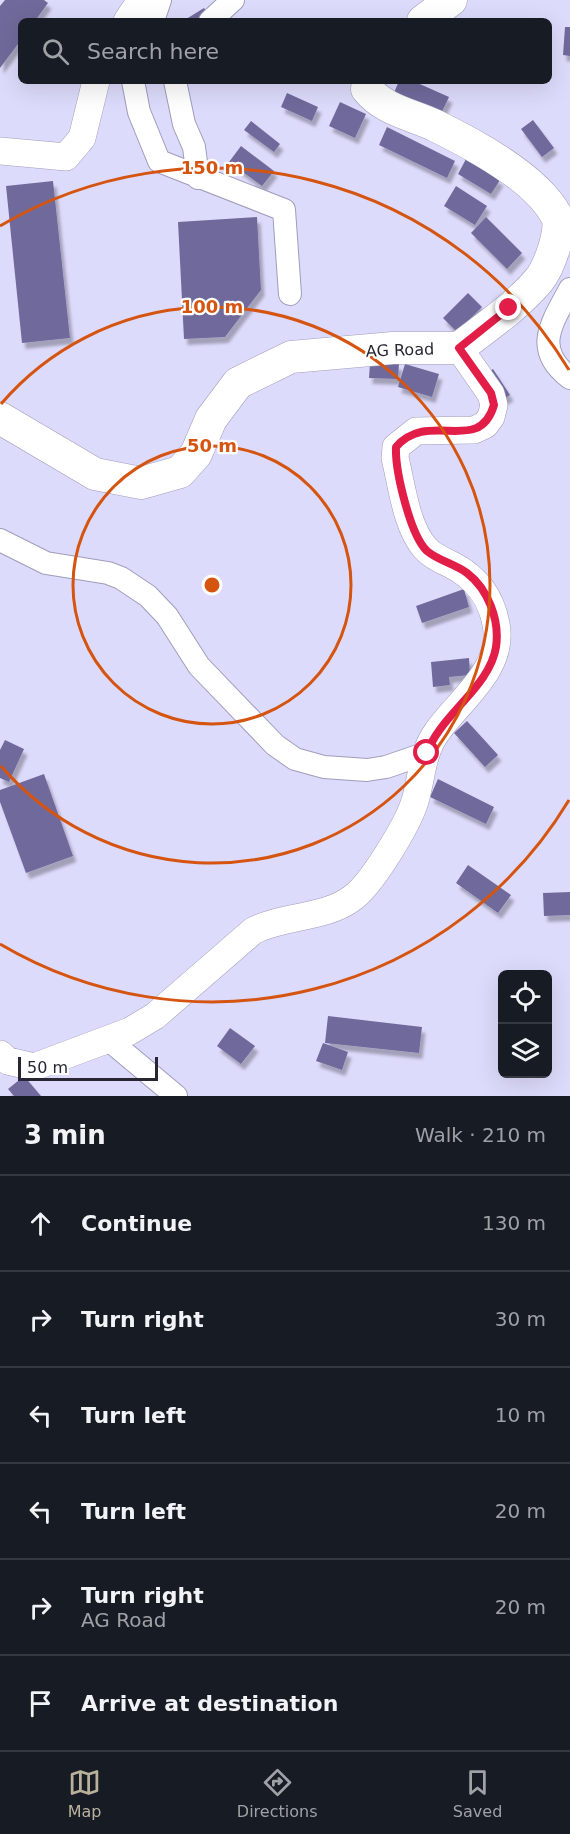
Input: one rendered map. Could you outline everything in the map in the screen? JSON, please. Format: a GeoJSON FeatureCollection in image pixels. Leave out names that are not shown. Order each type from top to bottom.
{"type":"FeatureCollection","features":[{"type":"Feature","properties":{"kind":"main road"},"geometry":{"type":"LineString","coordinates":[[427,18],[451,0]]}},
{"type":"Feature","properties":{"kind":"main road"},"geometry":{"type":"LineString","coordinates":[[368,84],[367,89],[388,107],[473,144],[508,166],[543,199],[557,217],[565,234],[554,250],[540,280],[459,348]]}},
{"type":"Feature","properties":{"kind":"main road","name":"AG Road"},"geometry":{"type":"LineString","coordinates":[[0,418],[95,474],[141,483],[180,472],[196,454],[211,419],[238,383],[291,357],[393,348],[459,348]]}},
{"type":"Feature","properties":{"kind":"street"},"geometry":{"type":"LineString","coordinates":[[129,18],[141,0]]}},
{"type":"Feature","properties":{"kind":"street"},"geometry":{"type":"LineString","coordinates":[[154,18],[160,0]]}},
{"type":"Feature","properties":{"kind":"street"},"geometry":{"type":"LineString","coordinates":[[213,18],[234,0]]}},
{"type":"Feature","properties":{"kind":"street"},"geometry":{"type":"LineString","coordinates":[[0,151],[66,157],[82,138],[95,84]]}},
{"type":"Feature","properties":{"kind":"street"},"geometry":{"type":"LineString","coordinates":[[134,84],[139,112],[159,161],[284,210],[290,294]]}},
{"type":"Feature","properties":{"kind":"street"},"geometry":{"type":"LineString","coordinates":[[176,84],[184,124],[194,147],[198,178]]}},
{"type":"Feature","properties":{"kind":"street"},"geometry":{"type":"LineString","coordinates":[[570,289],[551,327],[548,350],[558,369],[570,378]]}},
{"type":"Feature","properties":{"kind":"street"},"geometry":{"type":"LineString","coordinates":[[0,1054],[8,1061],[34,1067],[130,1031],[155,1016],[253,931],[269,922],[339,906],[353,898],[407,825],[427,753],[438,730],[469,697],[496,648],[496,625],[485,591],[467,573],[437,557],[420,542],[395,458],[396,447],[416,431],[474,430],[485,425],[491,417],[494,405],[491,393],[459,348]]}},
{"type":"Feature","properties":{"kind":"street"},"geometry":{"type":"LineString","coordinates":[[0,540],[46,564],[108,573],[122,578],[148,596],[167,616],[199,666],[275,745],[295,759],[324,767],[367,770],[386,767],[427,753]]}},
{"type":"Feature","properties":{"kind":"street"},"geometry":{"type":"LineString","coordinates":[[109,1040],[176,1096]]}},
{"type":"Feature","properties":{"kind":"building"},"geometry":{"type":"Polygon","coordinates":[[[5,0],[44,0],[48,3],[37,18],[18,18],[18,44],[0,68],[0,6],[5,0]]]}},
{"type":"Feature","properties":{"kind":"building"},"geometry":{"type":"Polygon","coordinates":[[[204,8],[210,18],[188,18],[204,8]]]}},
{"type":"Feature","properties":{"kind":"building"},"geometry":{"type":"Polygon","coordinates":[[[565,27],[570,27],[570,56],[563,55],[565,27]]]}},
{"type":"Feature","properties":{"kind":"building"},"geometry":{"type":"Polygon","coordinates":[[[398,84],[420,84],[449,97],[440,116],[393,95],[398,84]]]}},
{"type":"Feature","properties":{"kind":"building"},"geometry":{"type":"Polygon","coordinates":[[[287,93],[318,107],[312,121],[281,107],[287,93]]]}},
{"type":"Feature","properties":{"kind":"building"},"geometry":{"type":"Polygon","coordinates":[[[340,102],[366,114],[355,138],[329,126],[340,102]]]}},
{"type":"Feature","properties":{"kind":"building"},"geometry":{"type":"Polygon","coordinates":[[[533,120],[554,148],[542,157],[521,129],[533,120]]]}},
{"type":"Feature","properties":{"kind":"building"},"geometry":{"type":"Polygon","coordinates":[[[251,121],[280,144],[274,152],[244,130],[251,121]]]}},
{"type":"Feature","properties":{"kind":"building"},"geometry":{"type":"Polygon","coordinates":[[[387,127],[455,161],[447,178],[379,145],[387,127]]]}},
{"type":"Feature","properties":{"kind":"building"},"geometry":{"type":"Polygon","coordinates":[[[241,146],[274,171],[262,186],[229,162],[241,146]]]}},
{"type":"Feature","properties":{"kind":"building"},"geometry":{"type":"Polygon","coordinates":[[[466,159],[500,180],[491,194],[458,174],[466,159]]]}},
{"type":"Feature","properties":{"kind":"building"},"geometry":{"type":"Polygon","coordinates":[[[53,181],[70,338],[22,343],[6,186],[53,181]]]}},
{"type":"Feature","properties":{"kind":"building"},"geometry":{"type":"Polygon","coordinates":[[[456,186],[487,206],[475,225],[444,206],[456,186]]]}},
{"type":"Feature","properties":{"kind":"building"},"geometry":{"type":"Polygon","coordinates":[[[257,217],[261,290],[225,337],[184,339],[178,222],[257,217]]]}},
{"type":"Feature","properties":{"kind":"building"},"geometry":{"type":"Polygon","coordinates":[[[486,217],[522,253],[507,269],[471,233],[486,217]]]}},
{"type":"Feature","properties":{"kind":"building"},"geometry":{"type":"Polygon","coordinates":[[[468,293],[482,307],[457,332],[443,318],[468,293]]]}},
{"type":"Feature","properties":{"kind":"building"},"geometry":{"type":"Polygon","coordinates":[[[370,363],[399,364],[398,379],[369,378],[370,363]]]}},
{"type":"Feature","properties":{"kind":"building"},"geometry":{"type":"Polygon","coordinates":[[[405,364],[439,374],[432,397],[398,387],[405,364]]]}},
{"type":"Feature","properties":{"kind":"building"},"geometry":{"type":"Polygon","coordinates":[[[493,369],[510,395],[498,403],[481,377],[493,369]]]}},
{"type":"Feature","properties":{"kind":"building"},"geometry":{"type":"Polygon","coordinates":[[[464,589],[469,607],[422,623],[416,606],[464,589]]]}},
{"type":"Feature","properties":{"kind":"building"},"geometry":{"type":"Polygon","coordinates":[[[469,658],[470,675],[449,677],[450,685],[433,687],[431,662],[469,658]]]}},
{"type":"Feature","properties":{"kind":"building"},"geometry":{"type":"Polygon","coordinates":[[[467,721],[498,755],[485,767],[454,733],[467,721]]]}},
{"type":"Feature","properties":{"kind":"building"},"geometry":{"type":"Polygon","coordinates":[[[5,740],[24,749],[9,782],[0,778],[0,750],[5,740]]]}},
{"type":"Feature","properties":{"kind":"building"},"geometry":{"type":"Polygon","coordinates":[[[44,774],[73,856],[26,873],[0,802],[0,790],[44,774]]]}},
{"type":"Feature","properties":{"kind":"building"},"geometry":{"type":"Polygon","coordinates":[[[438,779],[494,807],[486,824],[430,797],[438,779]]]}},
{"type":"Feature","properties":{"kind":"building"},"geometry":{"type":"Polygon","coordinates":[[[468,865],[511,895],[498,913],[456,883],[468,865]]]}},
{"type":"Feature","properties":{"kind":"building"},"geometry":{"type":"Polygon","coordinates":[[[570,892],[570,915],[544,916],[543,893],[570,892]]]}},
{"type":"Feature","properties":{"kind":"building"},"geometry":{"type":"Polygon","coordinates":[[[328,1016],[422,1027],[419,1053],[325,1043],[328,1016]]]}},
{"type":"Feature","properties":{"kind":"building"},"geometry":{"type":"Polygon","coordinates":[[[230,1028],[255,1046],[241,1064],[217,1046],[230,1028]]]}},
{"type":"Feature","properties":{"kind":"building"},"geometry":{"type":"Polygon","coordinates":[[[323,1043],[348,1052],[342,1070],[316,1061],[323,1043]]]}},
{"type":"Feature","properties":{"kind":"building"},"geometry":{"type":"Polygon","coordinates":[[[24,1076],[41,1096],[14,1096],[8,1089],[24,1076]]]}},
{"type":"Feature","properties":{"kind":"route"},"geometry":{"type":"LineString","coordinates":[[427,753],[430,742],[438,730],[469,697],[486,670],[496,648],[496,625],[485,591],[467,573],[427,551],[420,542],[395,458],[396,447],[403,438],[416,431],[474,430],[485,425],[491,417],[494,405],[491,393],[459,348],[509,308]]}}]}
